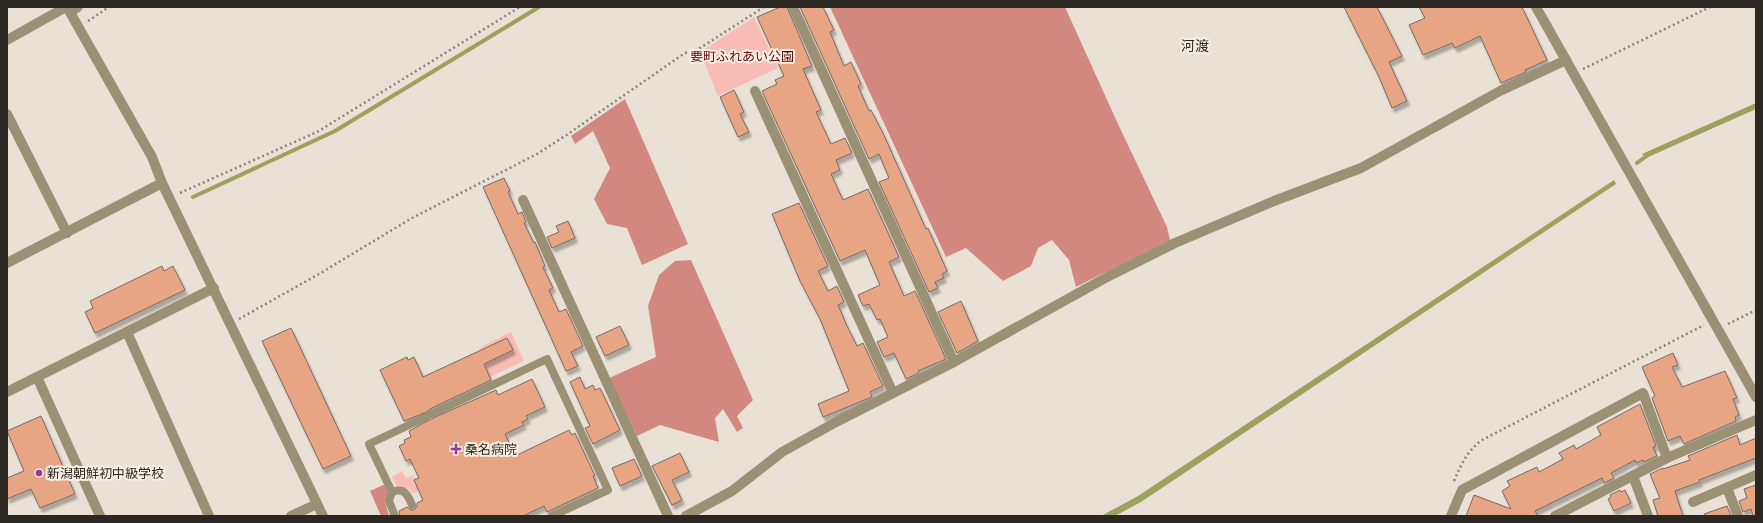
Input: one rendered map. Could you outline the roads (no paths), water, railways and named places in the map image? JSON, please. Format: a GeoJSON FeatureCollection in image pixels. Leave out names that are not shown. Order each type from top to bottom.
{"type":"FeatureCollection","features":[{"type":"Feature","properties":{"kind":"street"},"geometry":{"type":"LineString","coordinates":[[794,7],[954,362]]}},
{"type":"Feature","properties":{"kind":"street"},"geometry":{"type":"LineString","coordinates":[[1536,7],[1714,325],[1756,397]]}},
{"type":"Feature","properties":{"kind":"street"},"geometry":{"type":"LineString","coordinates":[[7,40],[70,8],[79,28],[152,157],[162,183],[323,516]]}},
{"type":"Feature","properties":{"kind":"street"},"geometry":{"type":"LineString","coordinates":[[686,516],[732,491],[782,452],[838,421],[954,362],[1109,276],[1162,250],[1274,201],[1361,168],[1500,91],[1566,60]]}},
{"type":"Feature","properties":{"kind":"street"},"geometry":{"type":"LineString","coordinates":[[755,91],[893,393]]}},
{"type":"Feature","properties":{"kind":"street"},"geometry":{"type":"LineString","coordinates":[[7,114],[67,233]]}},
{"type":"Feature","properties":{"kind":"street"},"geometry":{"type":"LineString","coordinates":[[7,263],[162,183]]}},
{"type":"Feature","properties":{"kind":"street"},"geometry":{"type":"LineString","coordinates":[[523,200],[668,516]]}},
{"type":"Feature","properties":{"kind":"street"},"geometry":{"type":"LineString","coordinates":[[7,392],[214,288]]}},
{"type":"Feature","properties":{"kind":"street"},"geometry":{"type":"LineString","coordinates":[[127,332],[209,516]]}},
{"type":"Feature","properties":{"kind":"street"},"geometry":{"type":"LineString","coordinates":[[37,377],[100,516]]}},
{"type":"Feature","properties":{"kind":"street"},"geometry":{"type":"LineString","coordinates":[[1451,516],[1462,490],[1643,392],[1667,458]]}},
{"type":"Feature","properties":{"kind":"street"},"geometry":{"type":"LineString","coordinates":[[1555,516],[1667,458],[1756,420]]}},
{"type":"Feature","properties":{"kind":"street"},"geometry":{"type":"LineString","coordinates":[[1693,502],[1756,475]]}},
{"type":"Feature","properties":{"kind":"street"},"geometry":{"type":"LineString","coordinates":[[1633,476],[1648,516]]}},
{"type":"Feature","properties":{"kind":"street"},"geometry":{"type":"LineString","coordinates":[[1727,488],[1738,516]]}},
{"type":"Feature","properties":{"kind":"street"},"geometry":{"type":"LineString","coordinates":[[291,516],[317,504]]}},
{"type":"Feature","properties":{"kind":"lane"},"geometry":{"type":"LineString","coordinates":[[395,516],[389,501],[392,492],[369,444],[547,359],[608,490],[552,516]]}},
{"type":"Feature","properties":{"kind":"lane"},"geometry":{"type":"LineString","coordinates":[[392,492],[400,491],[406,493],[412,505]]}},
{"type":"Feature","properties":{"kind":"waterway"},"geometry":{"type":"LineString","coordinates":[[193,197],[335,131],[539,7]]}},
{"type":"Feature","properties":{"kind":"waterway"},"geometry":{"type":"LineString","coordinates":[[1637,163],[1648,155]]}},
{"type":"Feature","properties":{"kind":"place","name":"桑名病院"},"geometry":{"type":"Point","coordinates":[456,449]}},
{"type":"Feature","properties":{"kind":"place","name":"新潟朝鮮初中級学校"},"geometry":{"type":"Point","coordinates":[39,473]}},
{"type":"Feature","properties":{"kind":"district","name":"河渡"},"geometry":{"type":"Point","coordinates":[1195,46]}},
{"type":"Feature","properties":{"kind":"park label","name":"要町ふれあい公園"},"geometry":{"type":"Point","coordinates":[742,56]}}]}
